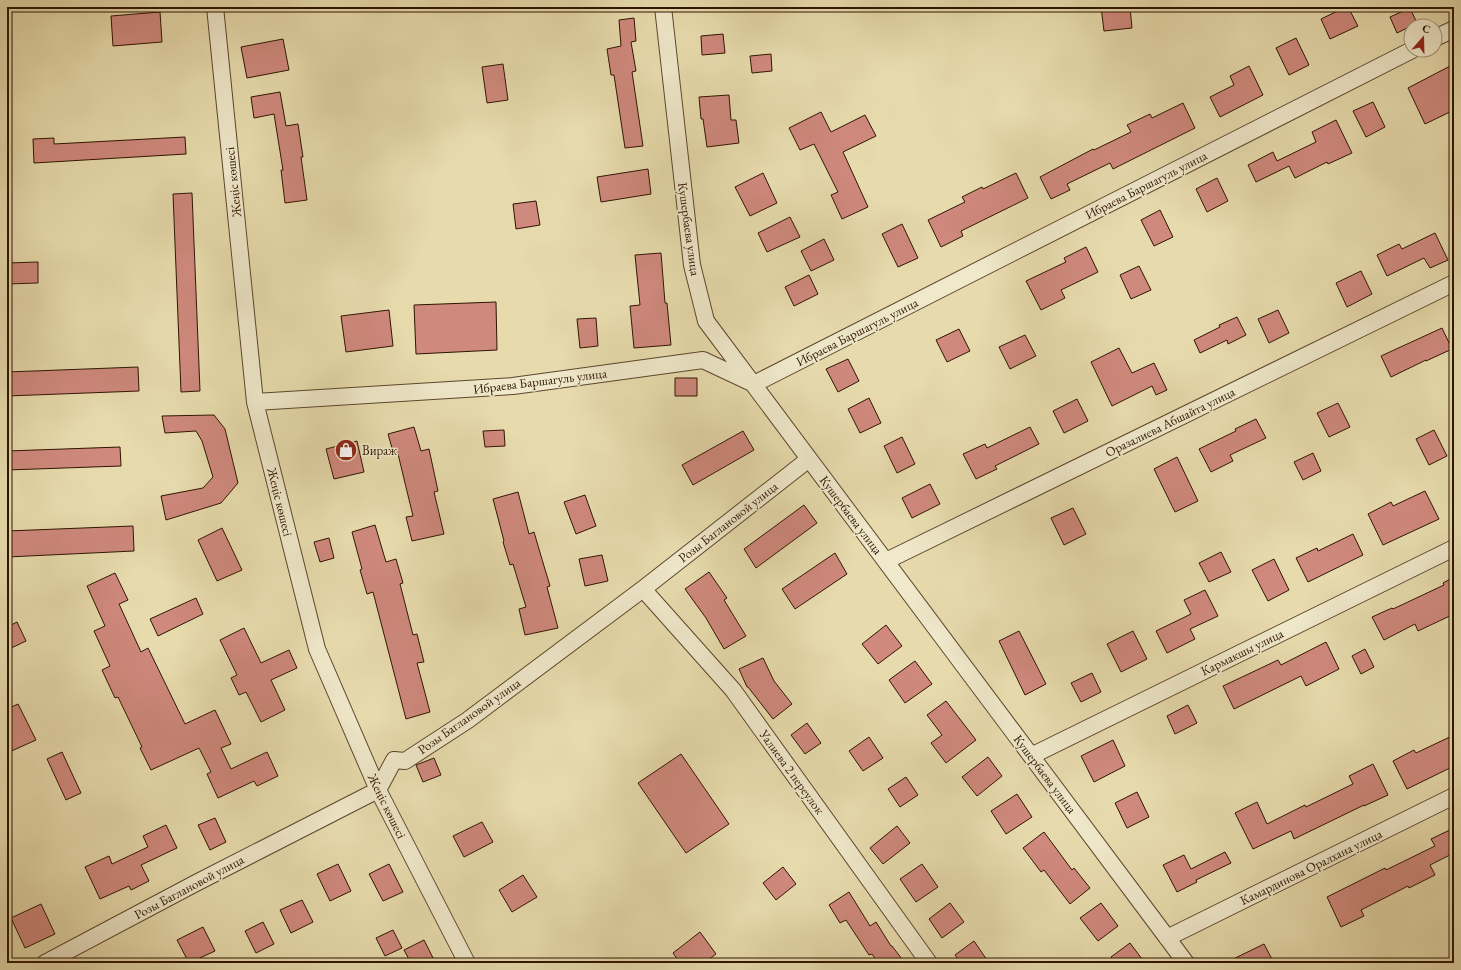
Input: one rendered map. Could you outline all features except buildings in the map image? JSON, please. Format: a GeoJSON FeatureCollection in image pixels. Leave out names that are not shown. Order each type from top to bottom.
{"type":"FeatureCollection","features":[{"type":"Feature","properties":{"kind":"street","name":"Жеңіс көшесі"},"geometry":{"type":"LineString","coordinates":[[215,7],[255,402],[317,649],[378,790],[461,961]]}},
{"type":"Feature","properties":{"kind":"street","name":"Кушербаева улица"},"geometry":{"type":"LineString","coordinates":[[663,7],[692,265],[706,321],[1186,963]]}},
{"type":"Feature","properties":{"kind":"street"},"geometry":{"type":"LineString","coordinates":[[1443,34],[1454,29]]}},
{"type":"Feature","properties":{"kind":"street","name":"Ибраева Баршагуль улица"},"geometry":{"type":"LineString","coordinates":[[255,402],[513,386],[703,360],[754,384],[1403,55]]}},
{"type":"Feature","properties":{"kind":"street","name":"Оразалиева Абшайта улица"},"geometry":{"type":"LineString","coordinates":[[886,561],[1454,283]]}},
{"type":"Feature","properties":{"kind":"street","name":"Розы Баглановой улица"},"geometry":{"type":"LineString","coordinates":[[45,963],[196,883],[378,790],[394,760],[405,761],[468,720],[643,589],[809,459]]}},
{"type":"Feature","properties":{"kind":"street","name":"Кармакшы улица"},"geometry":{"type":"LineString","coordinates":[[1031,756],[1454,548]]}},
{"type":"Feature","properties":{"kind":"street","name":"Уалиева 2 переулок"},"geometry":{"type":"LineString","coordinates":[[643,589],[733,690],[929,963]]}},
{"type":"Feature","properties":{"kind":"street","name":"Камардинова Оралхана улица"},"geometry":{"type":"LineString","coordinates":[[1167,938],[1454,796]]}},
{"type":"Feature","properties":{"kind":"place","name":"Вираж"},"geometry":{"type":"Point","coordinates":[346,450]}}]}
